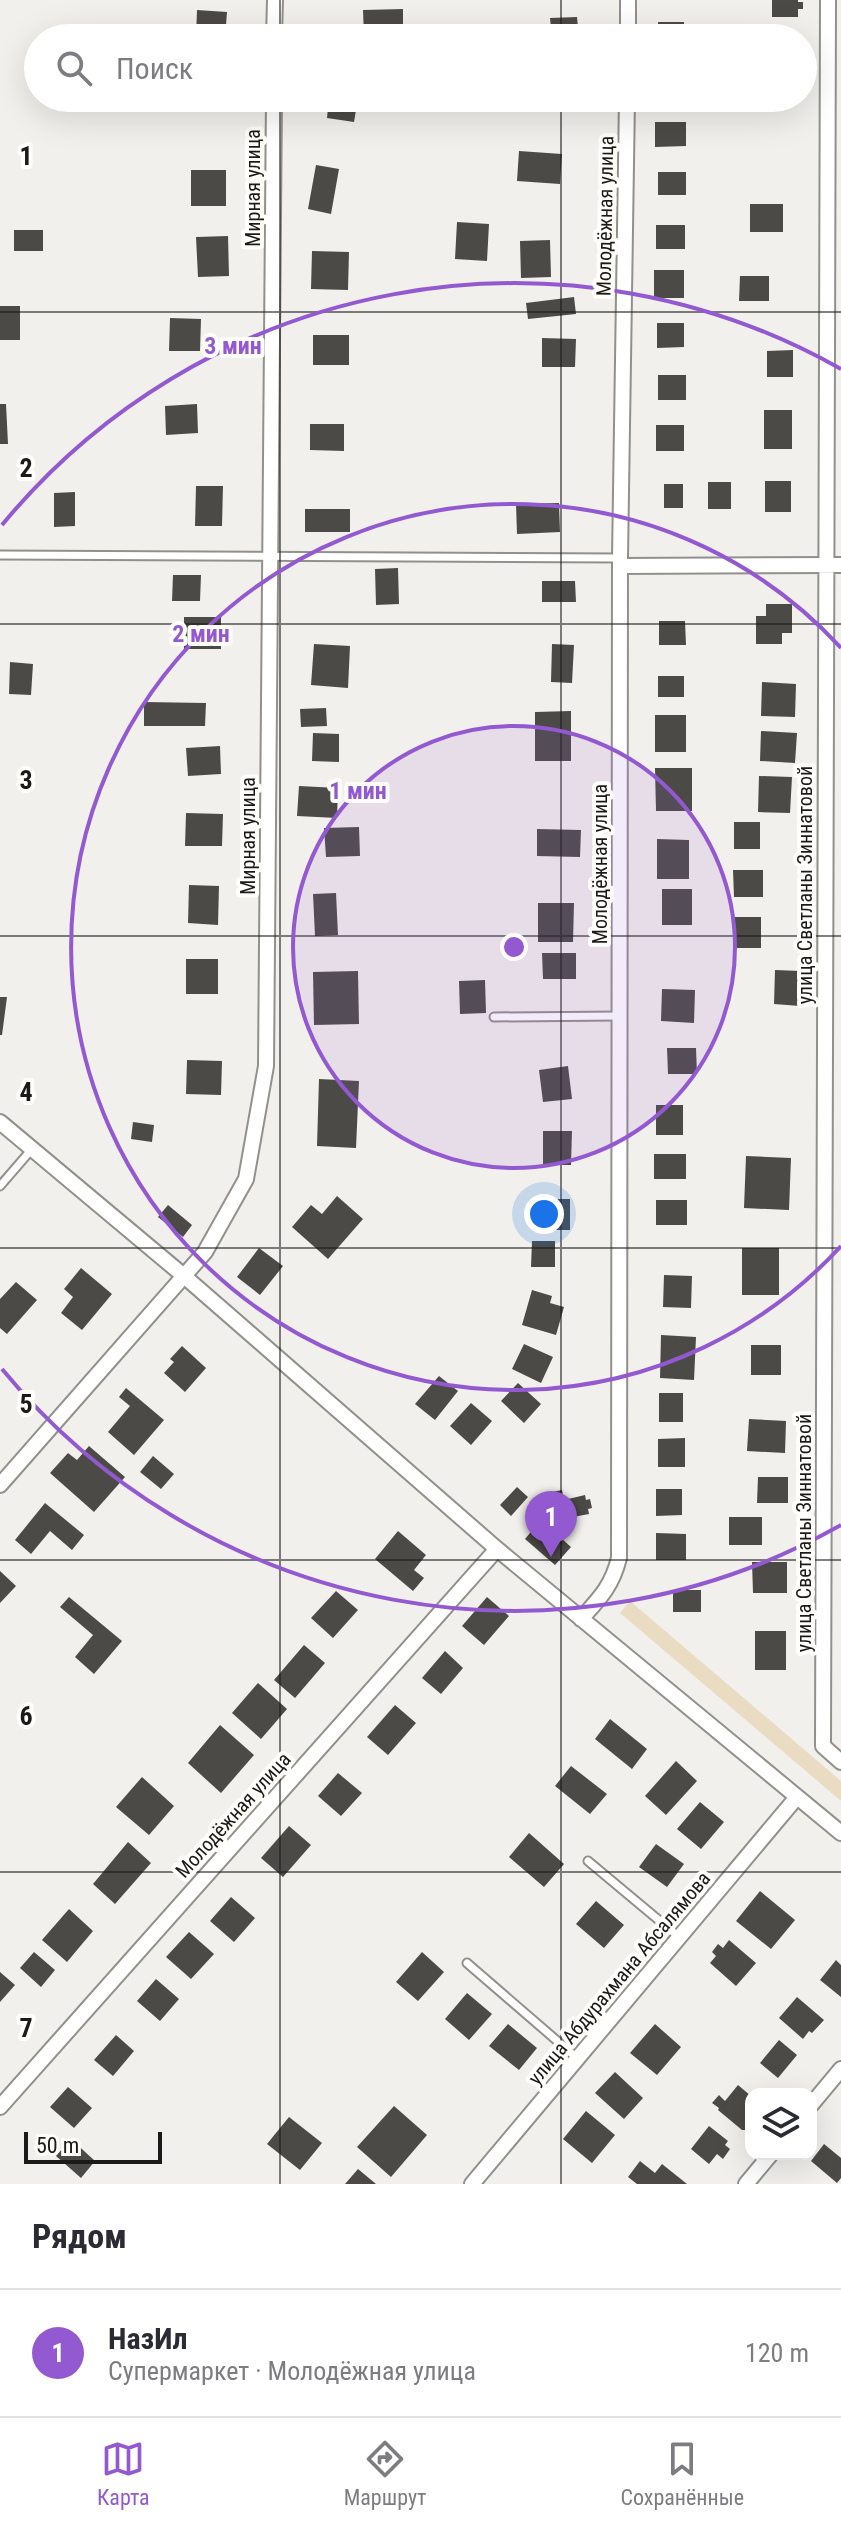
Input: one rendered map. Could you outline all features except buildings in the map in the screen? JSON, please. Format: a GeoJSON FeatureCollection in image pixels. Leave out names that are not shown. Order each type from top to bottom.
{"type":"FeatureCollection","features":[{"type":"Feature","properties":{"kind":"street"},"geometry":{"type":"LineString","coordinates":[[274,24],[275,0]]}},
{"type":"Feature","properties":{"kind":"street"},"geometry":{"type":"LineString","coordinates":[[628,0],[628,24]]}},
{"type":"Feature","properties":{"kind":"street","name":"улица Светланы Зиннатовой"},"geometry":{"type":"LineString","coordinates":[[828,0],[834,564],[823,1746],[841,1762]]}},
{"type":"Feature","properties":{"kind":"street","name":"Мирная улица"},"geometry":{"type":"LineString","coordinates":[[0,1485],[205,1252],[246,1179],[266,1066],[274,112]]}},
{"type":"Feature","properties":{"kind":"street","name":"Молодёжная улица"},"geometry":{"type":"LineString","coordinates":[[581,1619],[614,1578],[619,1558],[620,562],[627,112]]}},
{"type":"Feature","properties":{"kind":"street"},"geometry":{"type":"LineString","coordinates":[[620,562],[834,564]]}},
{"type":"Feature","properties":{"kind":"street"},"geometry":{"type":"LineString","coordinates":[[0,1122],[184,1276],[497,1549],[841,1833]]}},
{"type":"Feature","properties":{"kind":"street","name":"Молодёжная улица"},"geometry":{"type":"LineString","coordinates":[[0,2107],[497,1549]]}},
{"type":"Feature","properties":{"kind":"street","name":"улица Абдурахмана Абсалямова"},"geometry":{"type":"LineString","coordinates":[[472,2184],[797,1797]]}},
{"type":"Feature","properties":{"kind":"street"},"geometry":{"type":"LineString","coordinates":[[817,2098],[841,2069]]}},
{"type":"Feature","properties":{"kind":"street"},"geometry":{"type":"LineString","coordinates":[[746,2184],[766,2160]]}},
{"type":"Feature","properties":{"kind":"lane"},"geometry":{"type":"LineString","coordinates":[[0,555],[620,562]]}},
{"type":"Feature","properties":{"kind":"lane"},"geometry":{"type":"LineString","coordinates":[[494,1017],[619,1016]]}},
{"type":"Feature","properties":{"kind":"lane"},"geometry":{"type":"LineString","coordinates":[[0,1186],[32,1149]]}},
{"type":"Feature","properties":{"kind":"lane"},"geometry":{"type":"LineString","coordinates":[[588,1861],[679,1937]]}},
{"type":"Feature","properties":{"kind":"lane"},"geometry":{"type":"LineString","coordinates":[[467,1963],[578,2058]]}},
{"type":"Feature","properties":{"kind":"shaded area"},"geometry":{"type":"Polygon","coordinates":[[[630,1601],[841,1781],[841,1801],[620,1613],[630,1601]]]}},
{"type":"Feature","properties":{"kind":"place","name":"НазИл"},"geometry":{"type":"Point","coordinates":[551,1557]}}]}
